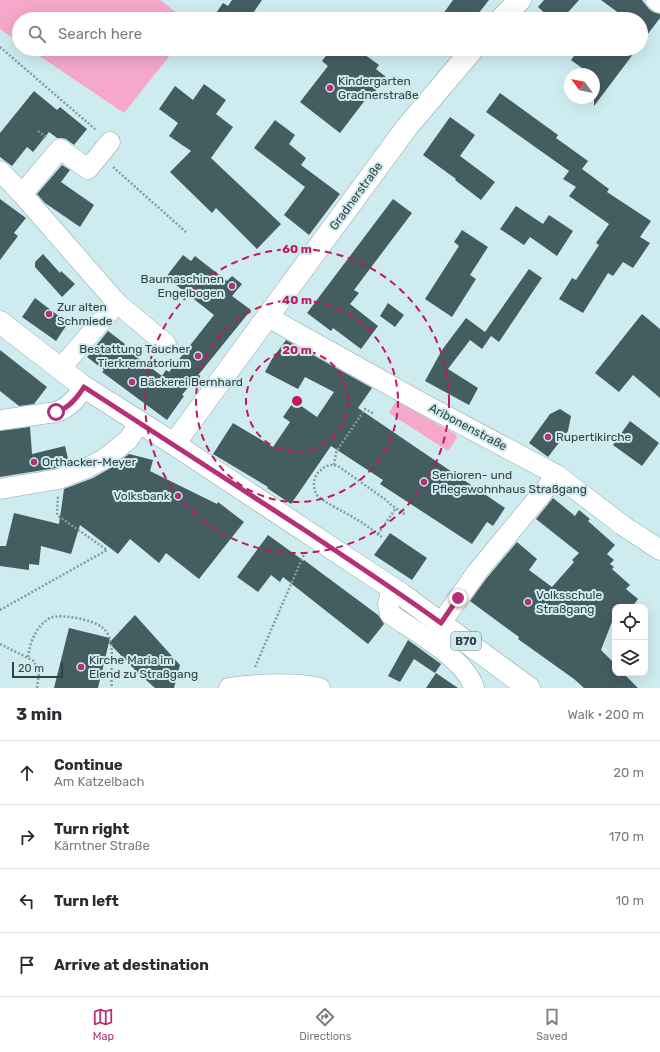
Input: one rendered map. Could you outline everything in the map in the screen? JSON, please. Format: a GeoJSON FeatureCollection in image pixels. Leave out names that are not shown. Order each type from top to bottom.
{"type":"FeatureCollection","features":[{"type":"Feature","properties":{"kind":"main road"},"geometry":{"type":"LineString","coordinates":[[508,12],[520,0]]}},
{"type":"Feature","properties":{"kind":"main road","name":"Gradnerstraße"},"geometry":{"type":"LineString","coordinates":[[174,444],[407,127],[467,56]]}},
{"type":"Feature","properties":{"kind":"main road","name":"B70"},"geometry":{"type":"LineString","coordinates":[[0,322],[84,387],[174,444],[392,588],[528,688]]}},
{"type":"Feature","properties":{"kind":"street"},"geometry":{"type":"LineString","coordinates":[[656,0],[660,3]]}},
{"type":"Feature","properties":{"kind":"street"},"geometry":{"type":"LineString","coordinates":[[22,194],[60,149],[88,168],[110,142]]}},
{"type":"Feature","properties":{"kind":"street"},"geometry":{"type":"LineString","coordinates":[[0,171],[117,302],[166,344]]}},
{"type":"Feature","properties":{"kind":"street"},"geometry":{"type":"LineString","coordinates":[[60,369],[117,302]]}},
{"type":"Feature","properties":{"kind":"street","name":"Aribonenstraße"},"geometry":{"type":"LineString","coordinates":[[268,317],[420,402],[557,475],[622,525],[660,550]]}},
{"type":"Feature","properties":{"kind":"street"},"geometry":{"type":"LineString","coordinates":[[0,420],[56,412],[65,409],[79,395],[84,387]]}},
{"type":"Feature","properties":{"kind":"street"},"geometry":{"type":"LineString","coordinates":[[0,489],[59,479],[90,467],[104,459],[128,440],[140,422]]}},
{"type":"Feature","properties":{"kind":"street"},"geometry":{"type":"LineString","coordinates":[[441,623],[477,572],[557,475]]}},
{"type":"Feature","properties":{"kind":"street"},"geometry":{"type":"LineString","coordinates":[[392,588],[388,604],[390,614],[446,653],[462,668],[474,688]]}},
{"type":"Feature","properties":{"kind":"street"},"geometry":{"type":"LineString","coordinates":[[229,688],[244,686],[288,685],[320,688]]}},
{"type":"Feature","properties":{"kind":"path"},"geometry":{"type":"LineString","coordinates":[[0,46],[110,142]]}},
{"type":"Feature","properties":{"kind":"path"},"geometry":{"type":"LineString","coordinates":[[120,174],[186,232]]}},
{"type":"Feature","properties":{"kind":"path"},"geometry":{"type":"LineString","coordinates":[[334,465],[338,449],[365,409],[374,414]]}},
{"type":"Feature","properties":{"kind":"path"},"geometry":{"type":"LineString","coordinates":[[382,537],[356,518],[318,496],[314,487],[315,478],[320,471],[326,466],[338,466],[406,515]]}},
{"type":"Feature","properties":{"kind":"path"},"geometry":{"type":"LineString","coordinates":[[378,534],[396,508]]}},
{"type":"Feature","properties":{"kind":"path"},"geometry":{"type":"LineString","coordinates":[[0,610],[107,550],[57,515]]}},
{"type":"Feature","properties":{"kind":"path"},"geometry":{"type":"LineString","coordinates":[[252,673],[302,557]]}},
{"type":"Feature","properties":{"kind":"path"},"geometry":{"type":"LineString","coordinates":[[28,657],[33,638],[41,624],[51,618],[69,616],[93,623],[103,628],[110,638],[112,688]]}},
{"type":"Feature","properties":{"kind":"path"},"geometry":{"type":"LineString","coordinates":[[0,644],[34,660],[39,674],[37,688]]}},
{"type":"Feature","properties":{"kind":"shaded area"},"geometry":{"type":"Polygon","coordinates":[[[0,0],[160,0],[176,12],[12,12],[12,37],[0,29],[0,0]]]}},
{"type":"Feature","properties":{"kind":"shaded area"},"geometry":{"type":"Polygon","coordinates":[[[39,56],[169,56],[124,113],[39,56]]]}},
{"type":"Feature","properties":{"kind":"shaded area"},"geometry":{"type":"Polygon","coordinates":[[[396,401],[455,434],[457,438],[448,451],[389,413],[396,401]]]}},
{"type":"Feature","properties":{"kind":"building"},"geometry":{"type":"Polygon","coordinates":[[[232,0],[262,0],[254,12],[217,12],[223,3],[228,6],[232,0]]]}},
{"type":"Feature","properties":{"kind":"building"},"geometry":{"type":"Polygon","coordinates":[[[453,0],[489,0],[480,12],[444,12],[453,0]]]}},
{"type":"Feature","properties":{"kind":"building"},"geometry":{"type":"Polygon","coordinates":[[[544,0],[579,0],[568,12],[543,12],[538,7],[544,0]]]}},
{"type":"Feature","properties":{"kind":"building"},"geometry":{"type":"Polygon","coordinates":[[[601,0],[642,0],[649,9],[660,14],[660,18],[648,34],[648,12],[617,12],[601,0]]]}},
{"type":"Feature","properties":{"kind":"building","name":"Kindergarten Gradnerstraße"},"geometry":{"type":"Polygon","coordinates":[[[326,56],[367,56],[379,65],[376,69],[386,77],[371,97],[369,95],[340,133],[300,102],[328,66],[322,61],[326,56]]]}},
{"type":"Feature","properties":{"kind":"building"},"geometry":{"type":"Polygon","coordinates":[[[574,56],[632,56],[600,98],[600,68],[582,68],[571,60],[574,56]]]}},
{"type":"Feature","properties":{"kind":"building"},"geometry":{"type":"Polygon","coordinates":[[[204,84],[226,100],[216,114],[233,127],[211,158],[281,224],[257,249],[216,208],[212,213],[170,172],[191,151],[169,136],[178,123],[159,109],[175,86],[193,100],[204,84]]]}},
{"type":"Feature","properties":{"kind":"building"},"geometry":{"type":"Polygon","coordinates":[[[34,91],[57,110],[60,107],[87,129],[74,145],[66,139],[57,138],[49,132],[33,152],[27,147],[12,166],[0,157],[0,133],[34,91]]]}},
{"type":"Feature","properties":{"kind":"building"},"geometry":{"type":"Polygon","coordinates":[[[500,93],[558,135],[556,138],[588,161],[582,169],[609,189],[607,192],[651,221],[640,237],[650,243],[633,268],[623,262],[613,276],[608,273],[583,313],[559,299],[572,278],[576,280],[599,245],[596,243],[609,224],[569,196],[576,187],[563,179],[569,171],[486,112],[500,93]]]}},
{"type":"Feature","properties":{"kind":"building"},"geometry":{"type":"Polygon","coordinates":[[[450,117],[475,135],[460,156],[495,182],[481,200],[455,180],[456,179],[423,155],[450,117]]]}},
{"type":"Feature","properties":{"kind":"building"},"geometry":{"type":"Polygon","coordinates":[[[275,120],[295,135],[289,144],[306,158],[301,165],[340,194],[309,235],[284,215],[305,187],[254,148],[275,120]]]}},
{"type":"Feature","properties":{"kind":"building"},"geometry":{"type":"Polygon","coordinates":[[[62,165],[70,170],[61,182],[94,205],[80,227],[45,203],[37,194],[62,165]]]}},
{"type":"Feature","properties":{"kind":"building"},"geometry":{"type":"Polygon","coordinates":[[[0,199],[26,218],[14,233],[18,236],[0,260],[0,199]]]}},
{"type":"Feature","properties":{"kind":"building"},"geometry":{"type":"Polygon","coordinates":[[[393,199],[412,213],[354,290],[359,293],[350,304],[378,326],[361,349],[333,328],[331,331],[307,313],[393,199]]]}},
{"type":"Feature","properties":{"kind":"building"},"geometry":{"type":"Polygon","coordinates":[[[516,206],[543,224],[549,215],[573,231],[557,256],[530,237],[524,245],[500,229],[516,206]]]}},
{"type":"Feature","properties":{"kind":"building"},"geometry":{"type":"Polygon","coordinates":[[[462,230],[488,247],[470,275],[476,279],[452,317],[425,299],[459,246],[454,242],[462,230]]]}},
{"type":"Feature","properties":{"kind":"building"},"geometry":{"type":"Polygon","coordinates":[[[43,254],[60,273],[61,271],[75,284],[62,297],[35,267],[35,262],[43,254]]]}},
{"type":"Feature","properties":{"kind":"building"},"geometry":{"type":"Polygon","coordinates":[[[183,255],[191,261],[195,256],[227,281],[232,276],[242,284],[232,296],[251,310],[182,395],[184,396],[167,420],[102,372],[104,370],[87,357],[108,331],[125,344],[123,347],[162,376],[166,370],[169,372],[214,315],[166,277],[183,255]]]}},
{"type":"Feature","properties":{"kind":"building"},"geometry":{"type":"Polygon","coordinates":[[[529,269],[542,278],[499,342],[491,336],[482,349],[470,340],[448,369],[478,388],[469,405],[425,381],[442,350],[466,318],[485,332],[529,269]]]}},
{"type":"Feature","properties":{"kind":"building","name":"Zur alten Schmiede"},"geometry":{"type":"Polygon","coordinates":[[[35,298],[68,323],[56,341],[22,317],[35,298]]]}},
{"type":"Feature","properties":{"kind":"building"},"geometry":{"type":"Polygon","coordinates":[[[388,303],[404,315],[395,327],[380,316],[388,303]]]}},
{"type":"Feature","properties":{"kind":"building"},"geometry":{"type":"Polygon","coordinates":[[[642,314],[660,329],[660,398],[633,375],[619,392],[595,373],[642,314]]]}},
{"type":"Feature","properties":{"kind":"building"},"geometry":{"type":"Polygon","coordinates":[[[286,340],[372,388],[358,408],[505,508],[493,526],[487,522],[472,544],[380,484],[383,480],[331,446],[291,504],[267,488],[268,487],[213,454],[233,423],[273,447],[290,422],[283,417],[294,401],[317,417],[334,392],[305,377],[298,389],[265,372],[272,359],[286,340]]]}},
{"type":"Feature","properties":{"kind":"building"},"geometry":{"type":"Polygon","coordinates":[[[0,350],[47,387],[34,404],[19,406],[0,391],[0,350]]]}},
{"type":"Feature","properties":{"kind":"building","name":"Rupertikirche"},"geometry":{"type":"Polygon","coordinates":[[[560,409],[571,416],[568,431],[548,457],[529,443],[550,414],[560,409]]]}},
{"type":"Feature","properties":{"kind":"building"},"geometry":{"type":"Polygon","coordinates":[[[630,421],[659,443],[642,466],[613,445],[630,421]]]}},
{"type":"Feature","properties":{"kind":"building","name":"Orthacker-Meyer"},"geometry":{"type":"Polygon","coordinates":[[[30,427],[32,454],[65,446],[69,463],[56,468],[0,477],[0,431],[30,427]]]}},
{"type":"Feature","properties":{"kind":"building"},"geometry":{"type":"Polygon","coordinates":[[[129,454],[153,460],[150,471],[217,504],[218,502],[244,522],[199,579],[166,553],[159,563],[130,539],[118,554],[80,525],[71,554],[41,546],[39,565],[29,564],[29,570],[0,566],[0,546],[6,546],[14,513],[59,524],[64,489],[93,478],[109,469],[129,454]]]}},
{"type":"Feature","properties":{"kind":"building","name":"Volksschule Straßgang"},"geometry":{"type":"Polygon","coordinates":[[[553,498],[575,516],[579,510],[590,519],[588,521],[615,545],[607,554],[614,560],[610,564],[614,567],[612,569],[630,585],[626,589],[638,599],[634,604],[612,604],[612,622],[601,650],[612,661],[612,676],[626,676],[638,688],[584,688],[470,601],[517,542],[537,559],[529,570],[552,587],[574,562],[572,560],[579,553],[536,519],[553,498]]]}},
{"type":"Feature","properties":{"kind":"building"},"geometry":{"type":"Polygon","coordinates":[[[390,533],[427,558],[412,580],[374,555],[390,533]]]}},
{"type":"Feature","properties":{"kind":"building"},"geometry":{"type":"Polygon","coordinates":[[[268,535],[378,615],[384,624],[368,644],[283,577],[280,582],[271,575],[258,592],[237,577],[268,535]]]}},
{"type":"Feature","properties":{"kind":"building"},"geometry":{"type":"Polygon","coordinates":[[[135,615],[180,665],[174,688],[155,688],[109,643],[135,615]]]}},
{"type":"Feature","properties":{"kind":"building","name":"Kirche Maria im Elend zu Straßgang"},"geometry":{"type":"Polygon","coordinates":[[[69,628],[110,638],[98,688],[54,688],[69,628]]]}},
{"type":"Feature","properties":{"kind":"building"},"geometry":{"type":"Polygon","coordinates":[[[408,640],[441,664],[435,673],[414,659],[400,682],[388,676],[408,640]]]}},
{"type":"Feature","properties":{"kind":"building"},"geometry":{"type":"Polygon","coordinates":[[[436,673],[458,688],[426,688],[436,673]]]}},
{"type":"Feature","properties":{"kind":"place","name":"Kindergarten Gradnerstraße"},"geometry":{"type":"Point","coordinates":[330,88]}},
{"type":"Feature","properties":{"kind":"place","name":"Baumaschinen Engelbogen"},"geometry":{"type":"Point","coordinates":[232,286]}},
{"type":"Feature","properties":{"kind":"place","name":"Zur alten Schmiede"},"geometry":{"type":"Point","coordinates":[49,314]}},
{"type":"Feature","properties":{"kind":"place","name":"Bestattung Taucher Tierkrematorium"},"geometry":{"type":"Point","coordinates":[198,356]}},
{"type":"Feature","properties":{"kind":"place","name":"Bäckerei Bernhard"},"geometry":{"type":"Point","coordinates":[132,382]}},
{"type":"Feature","properties":{"kind":"place","name":"Rupertikirche"},"geometry":{"type":"Point","coordinates":[548,437]}},
{"type":"Feature","properties":{"kind":"place","name":"Orthacker-Meyer"},"geometry":{"type":"Point","coordinates":[34,462]}},
{"type":"Feature","properties":{"kind":"place","name":"Senioren- und Pflegewohnhaus Straßgang"},"geometry":{"type":"Point","coordinates":[424,482]}},
{"type":"Feature","properties":{"kind":"place","name":"Volksbank"},"geometry":{"type":"Point","coordinates":[178,496]}},
{"type":"Feature","properties":{"kind":"place","name":"Volksschule Straßgang"},"geometry":{"type":"Point","coordinates":[528,602]}},
{"type":"Feature","properties":{"kind":"place","name":"Kirche Maria im Elend zu Straßgang"},"geometry":{"type":"Point","coordinates":[81,667]}},
{"type":"Feature","properties":{"kind":"route"},"geometry":{"type":"LineString","coordinates":[[56,412],[65,409],[71,404],[84,387],[174,444],[360,567],[441,623],[458,598]]}}]}
